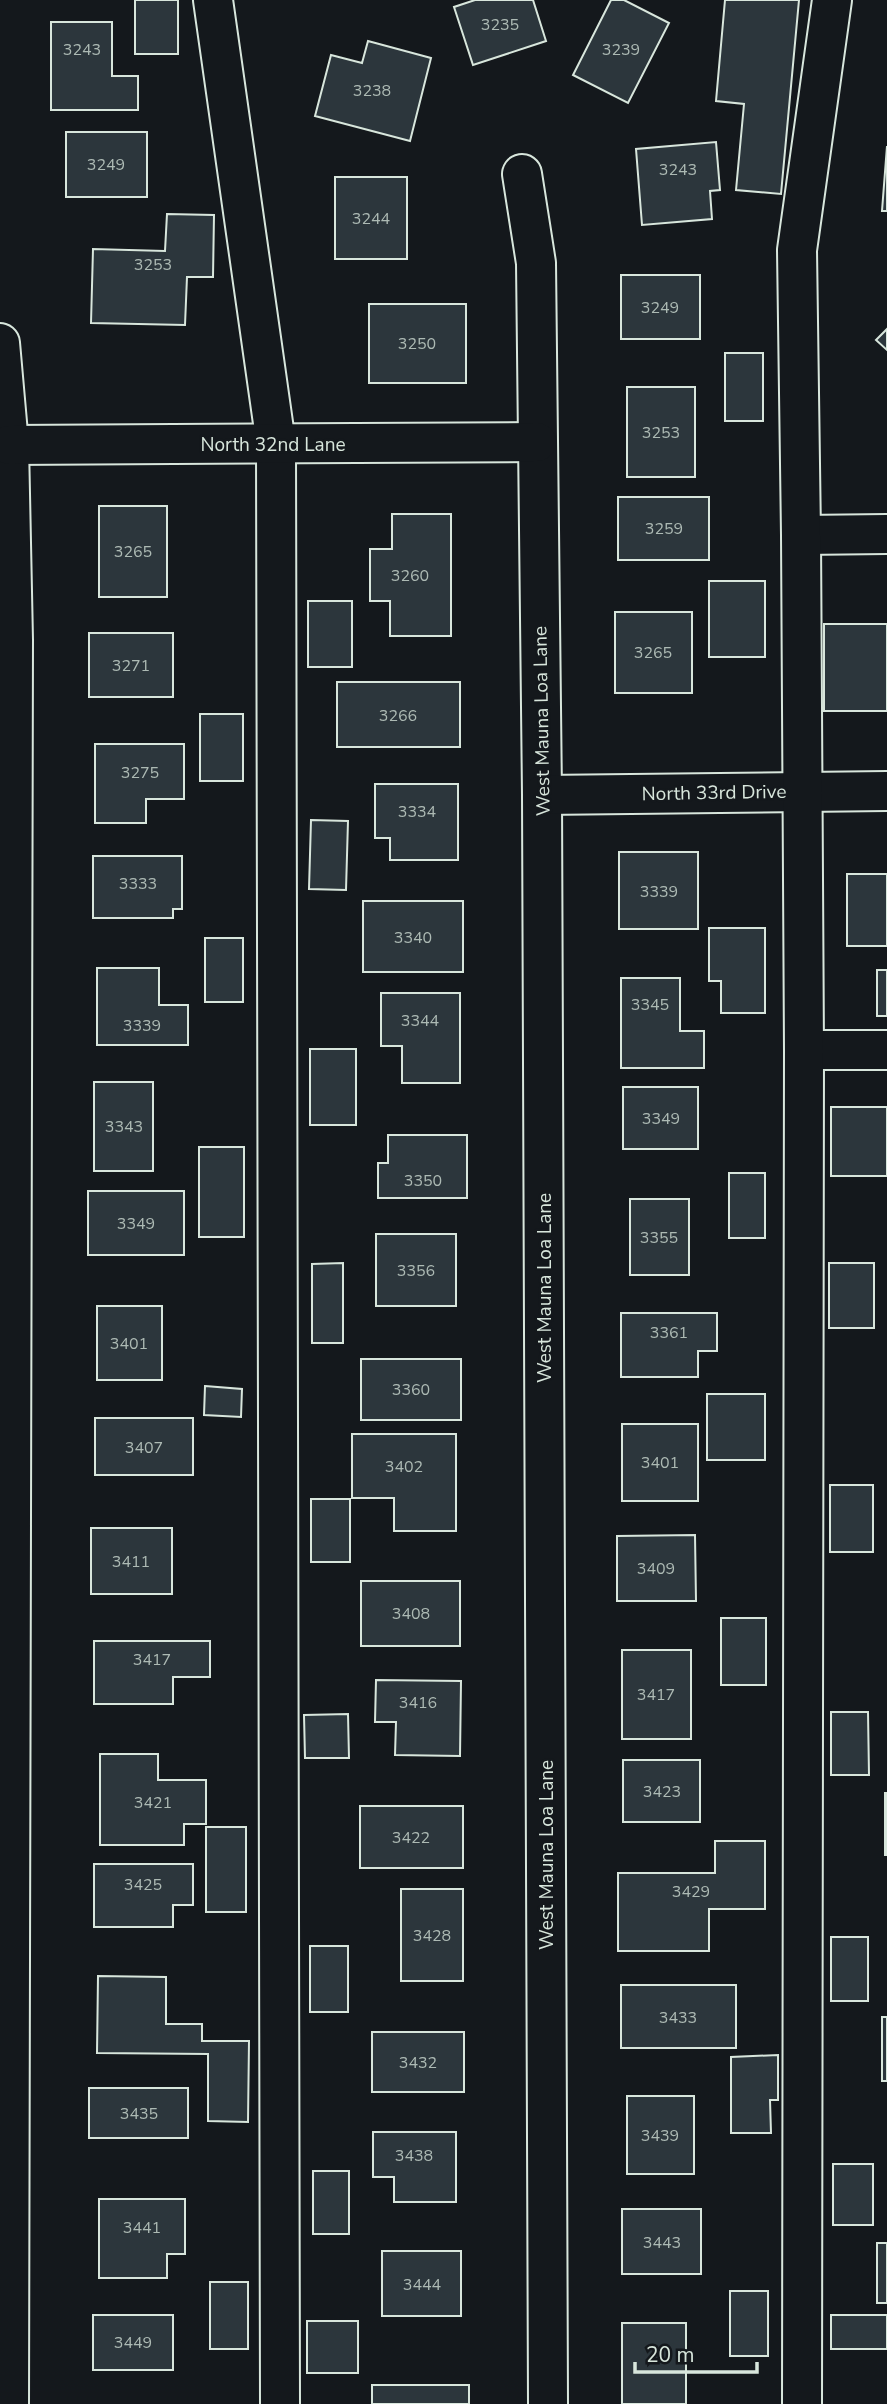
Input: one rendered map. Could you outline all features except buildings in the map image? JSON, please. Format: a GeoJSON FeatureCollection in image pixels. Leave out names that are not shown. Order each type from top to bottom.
{"type":"FeatureCollection","features":[{"type":"Feature","properties":{"kind":"street"},"geometry":{"type":"LineString","coordinates":[[213,0],[276,444],[280,2404]]}},
{"type":"Feature","properties":{"kind":"street"},"geometry":{"type":"LineString","coordinates":[[802,2404],[804,1050],[802,535],[797,250],[832,0]]}},
{"type":"Feature","properties":{"kind":"street","name":"West Mauna Loa Lane"},"geometry":{"type":"LineString","coordinates":[[522,174],[536,263],[542,795],[548,2404]]}},
{"type":"Feature","properties":{"kind":"street"},"geometry":{"type":"LineString","coordinates":[[0,343],[9,445],[13,640],[6,951],[9,2404]]}},
{"type":"Feature","properties":{"kind":"street","name":"North 32nd Lane"},"geometry":{"type":"LineString","coordinates":[[9,445],[537,442]]}},
{"type":"Feature","properties":{"kind":"street"},"geometry":{"type":"LineString","coordinates":[[802,535],[887,534]]}},
{"type":"Feature","properties":{"kind":"street","name":"North 33rd Drive"},"geometry":{"type":"LineString","coordinates":[[542,795],[887,791]]}},
{"type":"Feature","properties":{"kind":"street"},"geometry":{"type":"LineString","coordinates":[[804,1050],[887,1050]]}}]}
